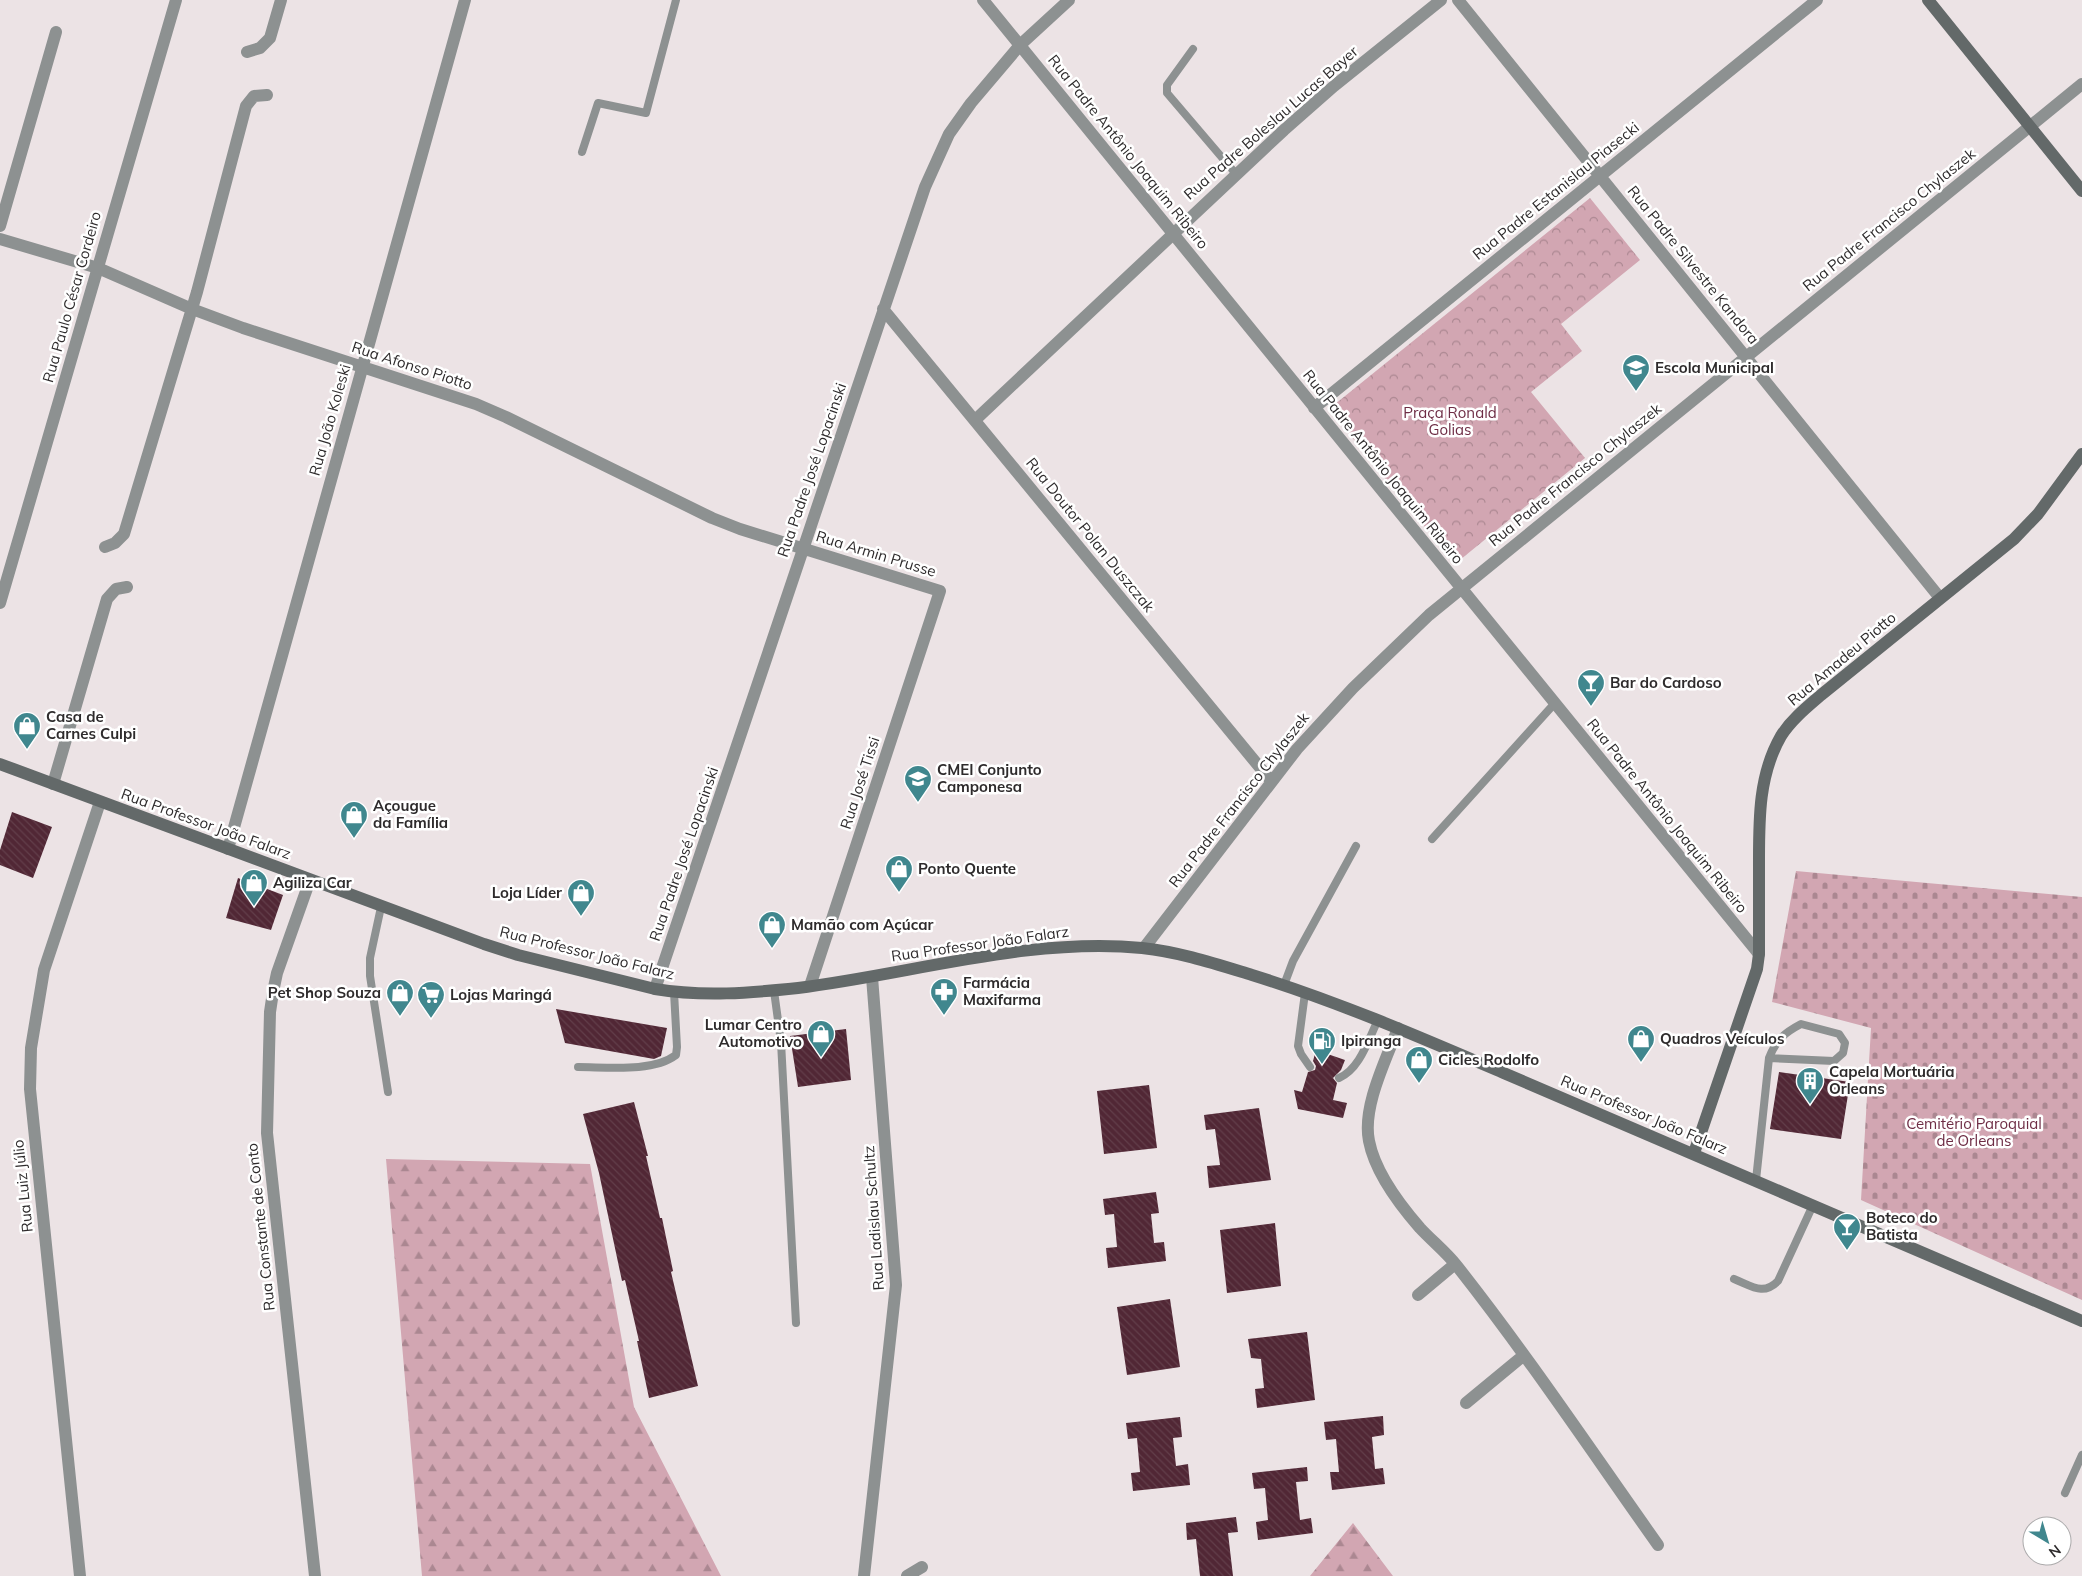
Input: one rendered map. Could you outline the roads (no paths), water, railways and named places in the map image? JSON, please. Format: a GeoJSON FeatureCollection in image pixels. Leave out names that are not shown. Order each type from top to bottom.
{"type":"FeatureCollection","features":[{"type":"Feature","properties":{"kind":"main road"},"geometry":{"type":"LineString","coordinates":[[1928,0],[2082,191]]}},
{"type":"Feature","properties":{"kind":"main road","name":"Rua Amadeu Piotto"},"geometry":{"type":"LineString","coordinates":[[1694,1153],[1753,983],[1759,954],[1760,806],[1764,780],[1771,757],[1782,734],[1800,713],[1821,695],[2027,526],[2082,454]]}},
{"type":"Feature","properties":{"kind":"main road","name":"Rua Professor João Falarz"},"geometry":{"type":"LineString","coordinates":[[0,764],[381,907],[518,955],[655,989],[674,992],[722,994],[774,990],[872,977],[1005,954],[1058,947],[1144,948],[1189,956],[1284,985],[1398,1028],[1814,1204],[2082,1321]]}},
{"type":"Feature","properties":{"kind":"street","name":"Rua Paulo César Cordeiro"},"geometry":{"type":"LineString","coordinates":[[0,603],[176,0]]}},
{"type":"Feature","properties":{"kind":"street"},"geometry":{"type":"LineString","coordinates":[[247,52],[260,48],[270,38],[281,0]]}},
{"type":"Feature","properties":{"kind":"street","name":"Rua João Koleski"},"geometry":{"type":"LineString","coordinates":[[228,849],[465,0]]}},
{"type":"Feature","properties":{"kind":"street","name":"Rua Padre Antônio Joaquim Ribeiro"},"geometry":{"type":"LineString","coordinates":[[983,0],[1759,954]]}},
{"type":"Feature","properties":{"kind":"street","name":"Rua Padre José Lopacinski"},"geometry":{"type":"LineString","coordinates":[[655,989],[925,187],[941,150],[971,103],[1020,45],[1069,0]]}},
{"type":"Feature","properties":{"kind":"street","name":"Rua Padre Boleslau Lucas Bayer"},"geometry":{"type":"LineString","coordinates":[[975,420],[1236,174],[1334,86],[1441,0]]}},
{"type":"Feature","properties":{"kind":"street","name":"Rua Padre Silvestre Kandora"},"geometry":{"type":"LineString","coordinates":[[1458,0],[1940,598]]}},
{"type":"Feature","properties":{"kind":"street","name":"Rua Padre Estanislau Piasecki"},"geometry":{"type":"LineString","coordinates":[[1314,408],[1818,0]]}},
{"type":"Feature","properties":{"kind":"street"},"geometry":{"type":"LineString","coordinates":[[0,226],[56,32]]}},
{"type":"Feature","properties":{"kind":"street","name":"Rua Padre Francisco Chylaszek"},"geometry":{"type":"LineString","coordinates":[[1144,948],[1271,781],[1322,720],[1422,622],[1461,588],[2082,84]]}},
{"type":"Feature","properties":{"kind":"street"},"geometry":{"type":"LineString","coordinates":[[105,547],[116,543],[124,534],[192,309],[246,106],[254,96],[267,94]]}},
{"type":"Feature","properties":{"kind":"street","name":"Rua Afonso Piotto"},"geometry":{"type":"LineString","coordinates":[[0,239],[98,268],[192,309],[243,328],[490,410],[712,518],[740,530],[803,548]]}},
{"type":"Feature","properties":{"kind":"street","name":"Rua Doutor Polan Duszczak"},"geometry":{"type":"LineString","coordinates":[[884,309],[1271,781]]}},
{"type":"Feature","properties":{"kind":"street","name":"Rua Armin Prusse"},"geometry":{"type":"LineString","coordinates":[[803,548],[940,591]]}},
{"type":"Feature","properties":{"kind":"street"},"geometry":{"type":"LineString","coordinates":[[53,784],[107,599],[116,589],[127,587]]}},
{"type":"Feature","properties":{"kind":"street","name":"Rua José Tissi"},"geometry":{"type":"LineString","coordinates":[[810,986],[940,591]]}},
{"type":"Feature","properties":{"kind":"street","name":"Rua Luiz Júlio"},"geometry":{"type":"LineString","coordinates":[[80,1576],[30,1089],[31,1048],[44,970],[100,802]]}},
{"type":"Feature","properties":{"kind":"street","name":"Rua Constante de Conto"},"geometry":{"type":"LineString","coordinates":[[310,880],[273,992],[269,1040],[267,1133],[315,1576]]}},
{"type":"Feature","properties":{"kind":"street","name":"Rua Ladislau Schultz"},"geometry":{"type":"LineString","coordinates":[[864,1576],[896,1285],[872,977]]}},
{"type":"Feature","properties":{"kind":"street"},"geometry":{"type":"LineString","coordinates":[[1398,1028],[1368,1114],[1368,1140],[1376,1164],[1405,1209],[1420,1228],[1456,1264],[1658,1545]]}},
{"type":"Feature","properties":{"kind":"street"},"geometry":{"type":"LineString","coordinates":[[1418,1295],[1456,1264]]}},
{"type":"Feature","properties":{"kind":"street"},"geometry":{"type":"LineString","coordinates":[[1466,1404],[1523,1356]]}},
{"type":"Feature","properties":{"kind":"street"},"geometry":{"type":"LineString","coordinates":[[907,1576],[922,1567]]}},
{"type":"Feature","properties":{"kind":"lane"},"geometry":{"type":"LineString","coordinates":[[582,152],[598,103],[646,113],[676,0]]}},
{"type":"Feature","properties":{"kind":"lane"},"geometry":{"type":"LineString","coordinates":[[1193,49],[1167,85],[1167,93],[1236,174]]}},
{"type":"Feature","properties":{"kind":"lane"},"geometry":{"type":"LineString","coordinates":[[1432,839],[1555,704]]}},
{"type":"Feature","properties":{"kind":"lane"},"geometry":{"type":"LineString","coordinates":[[1284,985],[1293,961],[1356,846]]}},
{"type":"Feature","properties":{"kind":"lane"},"geometry":{"type":"LineString","coordinates":[[381,907],[370,958],[370,976],[388,1092]]}},
{"type":"Feature","properties":{"kind":"lane"},"geometry":{"type":"LineString","coordinates":[[774,990],[781,1042],[796,1323]]}},
{"type":"Feature","properties":{"kind":"lane"},"geometry":{"type":"LineString","coordinates":[[578,1067],[636,1067],[668,1061],[676,1055],[674,992]]}},
{"type":"Feature","properties":{"kind":"lane"},"geometry":{"type":"LineString","coordinates":[[1305,993],[1298,1046],[1310,1068]]}},
{"type":"Feature","properties":{"kind":"lane"},"geometry":{"type":"LineString","coordinates":[[1338,1078],[1356,1065],[1378,1020]]}},
{"type":"Feature","properties":{"kind":"lane"},"geometry":{"type":"LineString","coordinates":[[1756,1180],[1769,1058],[1774,1043],[1786,1032],[1800,1024],[1839,1034],[1845,1043],[1843,1053],[1834,1061],[1769,1058]]}},
{"type":"Feature","properties":{"kind":"lane"},"geometry":{"type":"LineString","coordinates":[[1734,1279],[1762,1290],[1771,1288],[1778,1281],[1814,1204]]}},
{"type":"Feature","properties":{"kind":"lane"},"geometry":{"type":"LineString","coordinates":[[2065,1493],[2082,1455]]}},
{"type":"Feature","properties":{"kind":"place","name":"Escola Municipal"},"geometry":{"type":"Point","coordinates":[1636,392]}},
{"type":"Feature","properties":{"kind":"place","name":"Bar do Cardoso"},"geometry":{"type":"Point","coordinates":[1591,707]}},
{"type":"Feature","properties":{"kind":"place","name":"Casa de Carnes Culpi"},"geometry":{"type":"Point","coordinates":[27,750]}},
{"type":"Feature","properties":{"kind":"place","name":"CMEI Conjunto Camponesa"},"geometry":{"type":"Point","coordinates":[918,803]}},
{"type":"Feature","properties":{"kind":"place","name":"Açougue da Família"},"geometry":{"type":"Point","coordinates":[354,839]}},
{"type":"Feature","properties":{"kind":"place","name":"Ponto Quente"},"geometry":{"type":"Point","coordinates":[899,893]}},
{"type":"Feature","properties":{"kind":"place","name":"Agiliza Car"},"geometry":{"type":"Point","coordinates":[254,907]}},
{"type":"Feature","properties":{"kind":"place","name":"Loja Líder"},"geometry":{"type":"Point","coordinates":[581,917]}},
{"type":"Feature","properties":{"kind":"place","name":"Mamão com Açúcar"},"geometry":{"type":"Point","coordinates":[772,949]}},
{"type":"Feature","properties":{"kind":"place","name":"Farmácia Maxifarma"},"geometry":{"type":"Point","coordinates":[944,1016]}},
{"type":"Feature","properties":{"kind":"place","name":"Pet Shop Souza"},"geometry":{"type":"Point","coordinates":[400,1017]}},
{"type":"Feature","properties":{"kind":"place","name":"Lojas Maringá"},"geometry":{"type":"Point","coordinates":[431,1019]}},
{"type":"Feature","properties":{"kind":"place","name":"Lumar Centro Automotivo"},"geometry":{"type":"Point","coordinates":[821,1058]}},
{"type":"Feature","properties":{"kind":"place","name":"Quadros Veículos"},"geometry":{"type":"Point","coordinates":[1641,1063]}},
{"type":"Feature","properties":{"kind":"place","name":"Ipiranga"},"geometry":{"type":"Point","coordinates":[1322,1065]}},
{"type":"Feature","properties":{"kind":"place","name":"Cicles Rodolfo"},"geometry":{"type":"Point","coordinates":[1419,1084]}},
{"type":"Feature","properties":{"kind":"place","name":"Capela Mortuária Orleans"},"geometry":{"type":"Point","coordinates":[1810,1105]}},
{"type":"Feature","properties":{"kind":"place","name":"Boteco do Batista"},"geometry":{"type":"Point","coordinates":[1847,1251]}},
{"type":"Feature","properties":{"kind":"park label","name":"Praça Ronald Golias"},"geometry":{"type":"Point","coordinates":[1450,422]}},
{"type":"Feature","properties":{"kind":"park label","name":"Cemitério Paroquial de Orleans"},"geometry":{"type":"Point","coordinates":[1974,1132]}}]}
